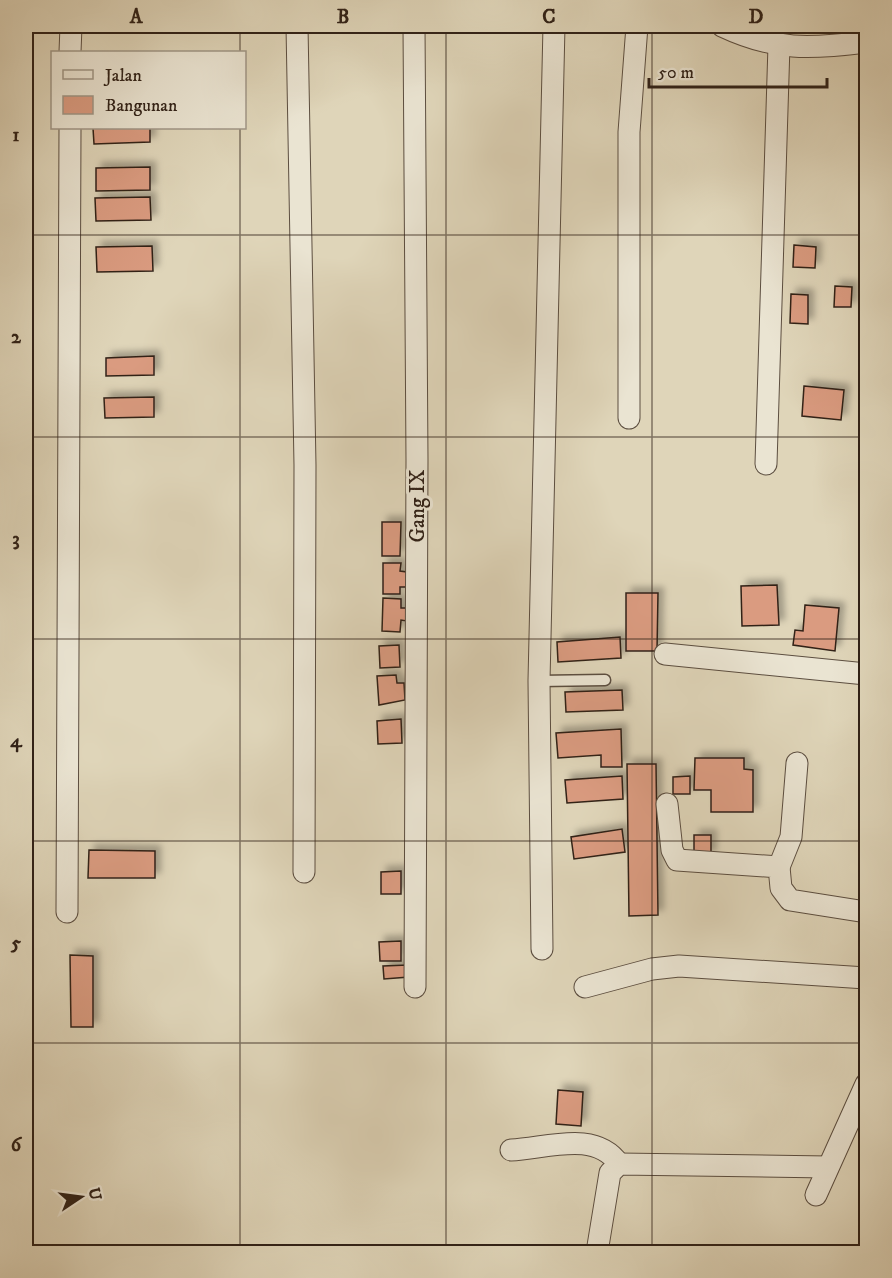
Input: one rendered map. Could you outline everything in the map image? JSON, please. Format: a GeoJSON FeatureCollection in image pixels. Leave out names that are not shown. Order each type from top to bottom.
{"type":"FeatureCollection","features":[{"type":"Feature","properties":{"kind":"street"},"geometry":{"type":"LineString","coordinates":[[70,26],[70,51]]}},
{"type":"Feature","properties":{"kind":"street"},"geometry":{"type":"LineString","coordinates":[[297,26],[305,465],[304,872]]}},
{"type":"Feature","properties":{"kind":"street","name":"Gang IX"},"geometry":{"type":"LineString","coordinates":[[414,26],[417,460],[415,987]]}},
{"type":"Feature","properties":{"kind":"street"},"geometry":{"type":"LineString","coordinates":[[542,950],[539,681],[554,26]]}},
{"type":"Feature","properties":{"kind":"street"},"geometry":{"type":"LineString","coordinates":[[629,418],[629,132],[637,26]]}},
{"type":"Feature","properties":{"kind":"street"},"geometry":{"type":"LineString","coordinates":[[722,26],[779,45],[813,48],[867,42]]}},
{"type":"Feature","properties":{"kind":"street"},"geometry":{"type":"LineString","coordinates":[[766,464],[779,45]]}},
{"type":"Feature","properties":{"kind":"street"},"geometry":{"type":"LineString","coordinates":[[67,912],[70,129]]}},
{"type":"Feature","properties":{"kind":"street"},"geometry":{"type":"LineString","coordinates":[[665,654],[867,674]]}},
{"type":"Feature","properties":{"kind":"street"},"geometry":{"type":"LineString","coordinates":[[797,763],[791,837],[779,867],[781,888],[790,900],[867,912]]}},
{"type":"Feature","properties":{"kind":"street"},"geometry":{"type":"LineString","coordinates":[[667,804],[672,850],[677,860],[779,867]]}},
{"type":"Feature","properties":{"kind":"street"},"geometry":{"type":"LineString","coordinates":[[585,987],[652,969],[679,966],[867,978]]}},
{"type":"Feature","properties":{"kind":"street"},"geometry":{"type":"LineString","coordinates":[[816,1195],[867,1084]]}},
{"type":"Feature","properties":{"kind":"street"},"geometry":{"type":"LineString","coordinates":[[511,1149],[587,1144],[612,1155],[620,1164]]}},
{"type":"Feature","properties":{"kind":"street"},"geometry":{"type":"LineString","coordinates":[[597,1252],[610,1173],[620,1164],[828,1167]]}},
{"type":"Feature","properties":{"kind":"lane"},"geometry":{"type":"LineString","coordinates":[[539,681],[605,680]]}},
{"type":"Feature","properties":{"kind":"building"},"geometry":{"type":"Polygon","coordinates":[[[93,129],[150,129],[150,142],[94,144],[93,129]]]}},
{"type":"Feature","properties":{"kind":"building"},"geometry":{"type":"Polygon","coordinates":[[[150,167],[150,190],[96,191],[96,168],[150,167]]]}},
{"type":"Feature","properties":{"kind":"building"},"geometry":{"type":"Polygon","coordinates":[[[150,197],[151,220],[96,221],[95,198],[150,197]]]}},
{"type":"Feature","properties":{"kind":"building"},"geometry":{"type":"Polygon","coordinates":[[[794,245],[816,247],[815,268],[793,267],[794,245]]]}},
{"type":"Feature","properties":{"kind":"building"},"geometry":{"type":"Polygon","coordinates":[[[152,246],[153,271],[97,272],[96,247],[152,246]]]}},
{"type":"Feature","properties":{"kind":"building"},"geometry":{"type":"Polygon","coordinates":[[[835,286],[852,287],[851,307],[834,307],[835,286]]]}},
{"type":"Feature","properties":{"kind":"building"},"geometry":{"type":"Polygon","coordinates":[[[791,294],[808,295],[808,324],[790,323],[791,294]]]}},
{"type":"Feature","properties":{"kind":"building"},"geometry":{"type":"Polygon","coordinates":[[[154,356],[154,375],[106,376],[106,358],[154,356]]]}},
{"type":"Feature","properties":{"kind":"building"},"geometry":{"type":"Polygon","coordinates":[[[804,386],[844,390],[841,420],[802,416],[804,386]]]}},
{"type":"Feature","properties":{"kind":"building"},"geometry":{"type":"Polygon","coordinates":[[[154,397],[154,417],[105,418],[104,398],[154,397]]]}},
{"type":"Feature","properties":{"kind":"building"},"geometry":{"type":"Polygon","coordinates":[[[382,522],[401,522],[400,556],[382,556],[382,522]]]}},
{"type":"Feature","properties":{"kind":"building"},"geometry":{"type":"Polygon","coordinates":[[[383,563],[401,563],[400,571],[407,572],[407,587],[400,587],[400,594],[383,594],[383,563]]]}},
{"type":"Feature","properties":{"kind":"building"},"geometry":{"type":"Polygon","coordinates":[[[777,585],[779,625],[742,626],[741,586],[777,585]]]}},
{"type":"Feature","properties":{"kind":"building"},"geometry":{"type":"Polygon","coordinates":[[[626,593],[658,593],[657,651],[626,651],[626,593]]]}},
{"type":"Feature","properties":{"kind":"building"},"geometry":{"type":"Polygon","coordinates":[[[383,598],[401,599],[401,608],[408,608],[407,621],[401,620],[400,632],[382,631],[383,598]]]}},
{"type":"Feature","properties":{"kind":"building"},"geometry":{"type":"Polygon","coordinates":[[[805,605],[839,608],[835,651],[793,645],[795,630],[803,631],[805,605]]]}},
{"type":"Feature","properties":{"kind":"building"},"geometry":{"type":"Polygon","coordinates":[[[620,637],[621,658],[558,662],[557,642],[620,637]]]}},
{"type":"Feature","properties":{"kind":"building"},"geometry":{"type":"Polygon","coordinates":[[[399,645],[400,667],[380,668],[379,646],[399,645]]]}},
{"type":"Feature","properties":{"kind":"building"},"geometry":{"type":"Polygon","coordinates":[[[396,675],[397,683],[404,683],[405,700],[379,705],[377,676],[396,675]]]}},
{"type":"Feature","properties":{"kind":"building"},"geometry":{"type":"Polygon","coordinates":[[[622,690],[623,710],[566,712],[565,692],[622,690]]]}},
{"type":"Feature","properties":{"kind":"building"},"geometry":{"type":"Polygon","coordinates":[[[401,719],[402,743],[378,744],[377,721],[401,719]]]}},
{"type":"Feature","properties":{"kind":"building"},"geometry":{"type":"Polygon","coordinates":[[[621,729],[622,767],[601,767],[601,755],[558,758],[556,733],[621,729]]]}},
{"type":"Feature","properties":{"kind":"building"},"geometry":{"type":"Polygon","coordinates":[[[695,758],[744,758],[744,769],[753,770],[753,812],[711,812],[711,790],[694,790],[695,758]]]}},
{"type":"Feature","properties":{"kind":"building"},"geometry":{"type":"Polygon","coordinates":[[[627,764],[656,764],[658,915],[629,916],[627,764]]]}},
{"type":"Feature","properties":{"kind":"building"},"geometry":{"type":"Polygon","coordinates":[[[622,776],[623,799],[567,803],[565,780],[622,776]]]}},
{"type":"Feature","properties":{"kind":"building"},"geometry":{"type":"Polygon","coordinates":[[[690,776],[690,794],[673,794],[673,777],[690,776]]]}},
{"type":"Feature","properties":{"kind":"building"},"geometry":{"type":"Polygon","coordinates":[[[622,829],[625,852],[574,859],[571,837],[622,829]]]}},
{"type":"Feature","properties":{"kind":"building"},"geometry":{"type":"Polygon","coordinates":[[[694,835],[711,835],[711,856],[694,857],[694,835]]]}},
{"type":"Feature","properties":{"kind":"building"},"geometry":{"type":"Polygon","coordinates":[[[89,850],[155,851],[155,878],[88,878],[89,850]]]}},
{"type":"Feature","properties":{"kind":"building"},"geometry":{"type":"Polygon","coordinates":[[[401,871],[401,894],[381,894],[381,872],[401,871]]]}},
{"type":"Feature","properties":{"kind":"building"},"geometry":{"type":"Polygon","coordinates":[[[401,941],[401,961],[380,961],[379,942],[401,941]]]}},
{"type":"Feature","properties":{"kind":"building"},"geometry":{"type":"Polygon","coordinates":[[[70,955],[93,956],[93,1027],[71,1027],[70,955]]]}},
{"type":"Feature","properties":{"kind":"building"},"geometry":{"type":"Polygon","coordinates":[[[408,965],[409,977],[384,979],[383,966],[408,965]]]}},
{"type":"Feature","properties":{"kind":"building"},"geometry":{"type":"Polygon","coordinates":[[[558,1090],[583,1092],[581,1126],[556,1124],[558,1090]]]}}]}
